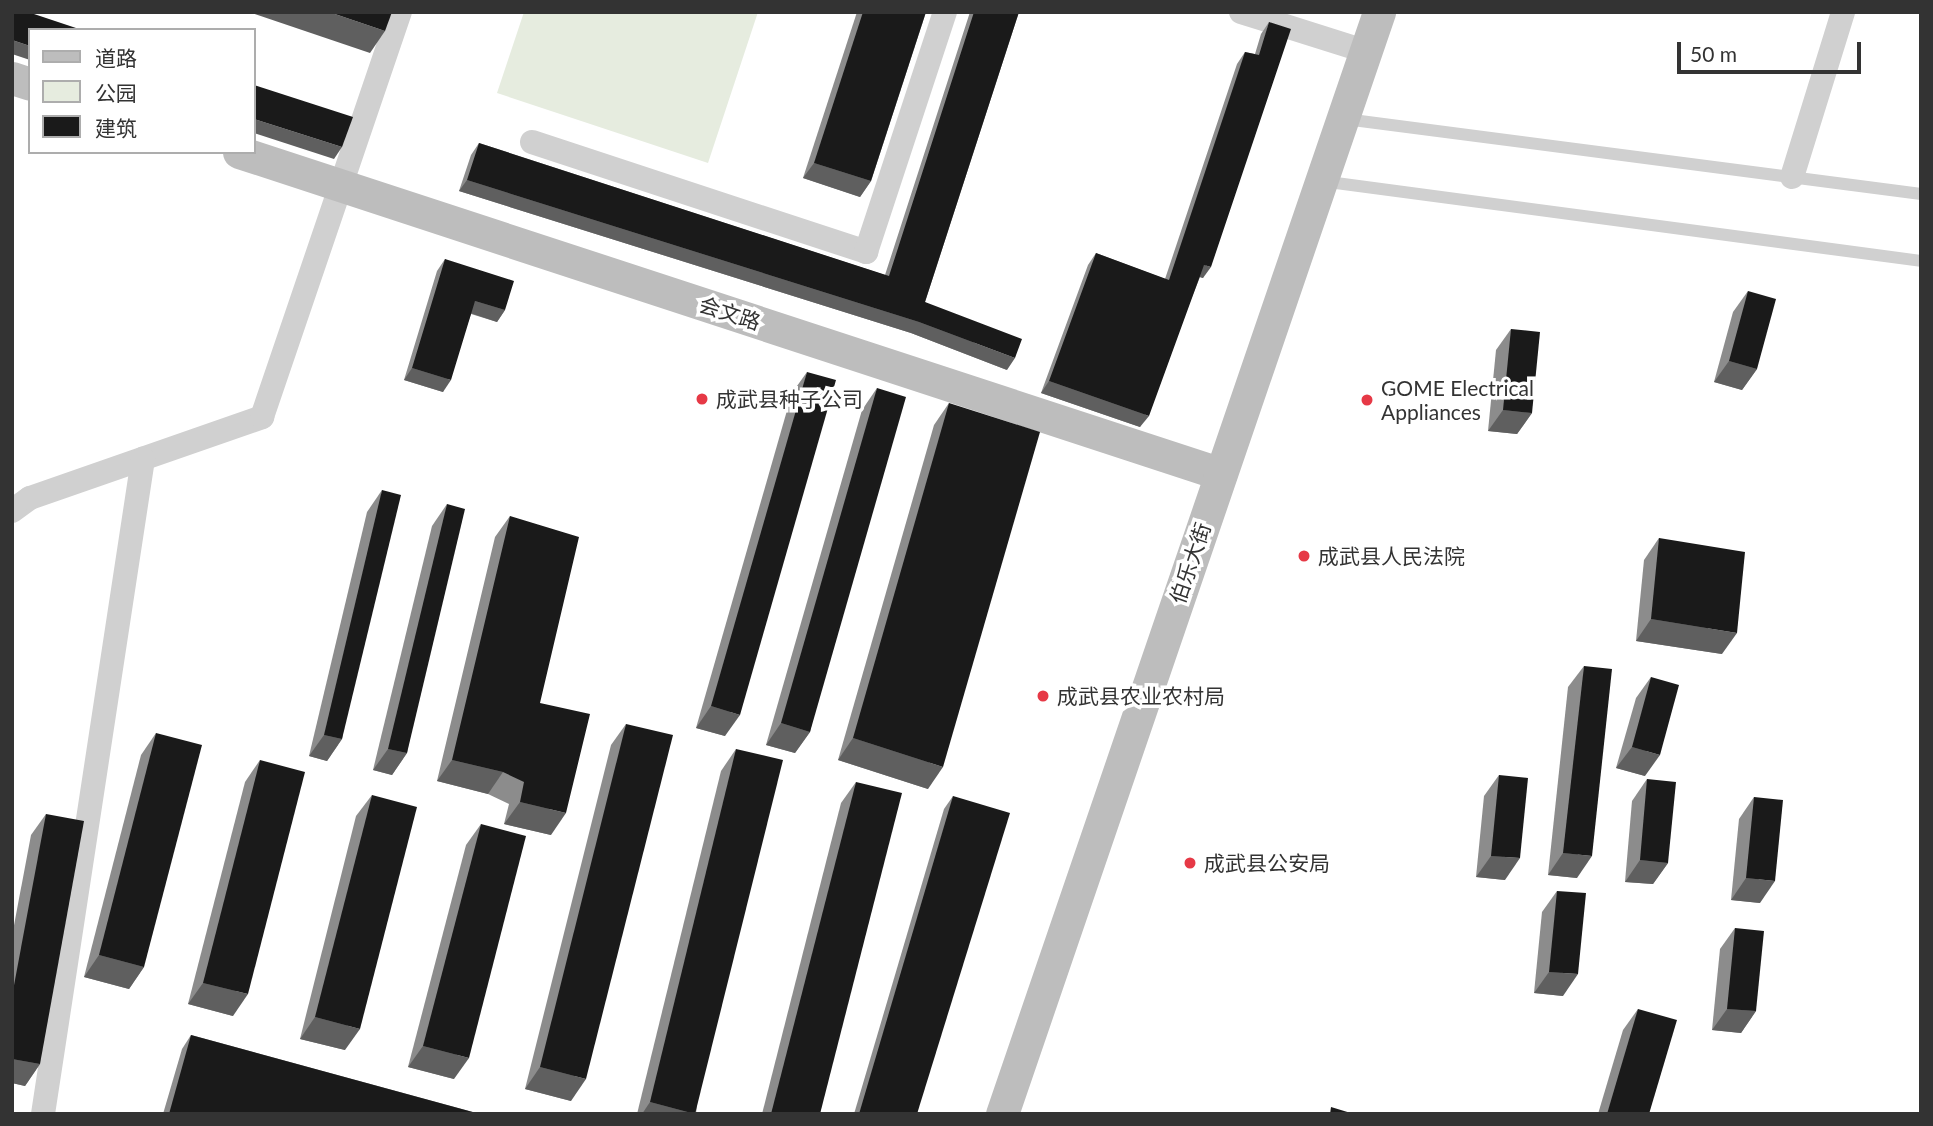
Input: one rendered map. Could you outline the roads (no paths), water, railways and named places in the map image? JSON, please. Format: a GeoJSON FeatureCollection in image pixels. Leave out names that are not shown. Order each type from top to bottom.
{"type":"FeatureCollection","features":[{"type":"Feature","properties":{"kind":"main road","name":"伯乐大街"},"geometry":{"type":"LineString","coordinates":[[1002,1114],[1379,12]]}},
{"type":"Feature","properties":{"kind":"main road","name":"会文路"},"geometry":{"type":"LineString","coordinates":[[245,154],[1221,474]]}},
{"type":"Feature","properties":{"kind":"street"},"geometry":{"type":"LineString","coordinates":[[12,511],[30,498],[262,417],[400,12]]}},
{"type":"Feature","properties":{"kind":"street"},"geometry":{"type":"LineString","coordinates":[[532,142],[866,252],[945,12]]}},
{"type":"Feature","properties":{"kind":"street"},"geometry":{"type":"LineString","coordinates":[[1241,12],[1365,51]]}},
{"type":"Feature","properties":{"kind":"street"},"geometry":{"type":"LineString","coordinates":[[1791,177],[1843,12]]}},
{"type":"Feature","properties":{"kind":"street"},"geometry":{"type":"LineString","coordinates":[[43,1114],[143,459]]}},
{"type":"Feature","properties":{"kind":"lane"},"geometry":{"type":"LineString","coordinates":[[1342,118],[1921,194]]}},
{"type":"Feature","properties":{"kind":"lane"},"geometry":{"type":"LineString","coordinates":[[1321,181],[1921,261]]}},
{"type":"Feature","properties":{"kind":"place","name":"成武县种子公司"},"geometry":{"type":"Point","coordinates":[702,399]}},
{"type":"Feature","properties":{"kind":"place","name":"GOME Electrical Appliances"},"geometry":{"type":"Point","coordinates":[1367,400]}},
{"type":"Feature","properties":{"kind":"place","name":"成武县人民法院"},"geometry":{"type":"Point","coordinates":[1304,556]}},
{"type":"Feature","properties":{"kind":"place","name":"成武县农业农村局"},"geometry":{"type":"Point","coordinates":[1043,696]}},
{"type":"Feature","properties":{"kind":"place","name":"成武县公安局"},"geometry":{"type":"Point","coordinates":[1190,863]}}]}
